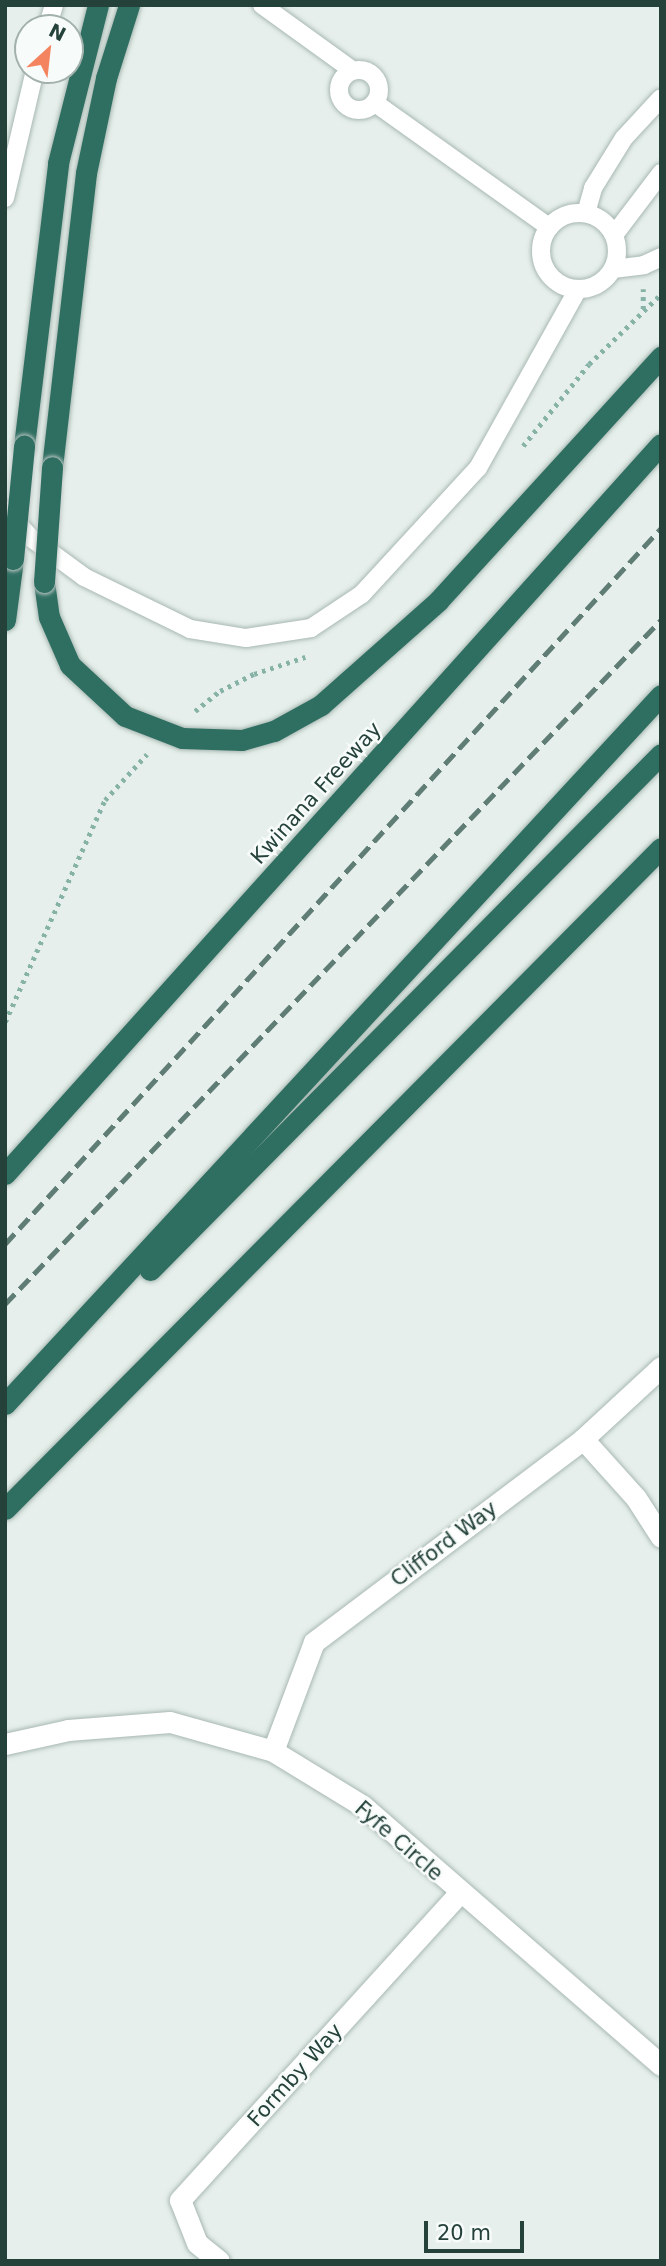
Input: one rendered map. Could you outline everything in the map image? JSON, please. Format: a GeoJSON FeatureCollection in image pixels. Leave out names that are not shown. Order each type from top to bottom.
{"type":"FeatureCollection","features":[{"type":"Feature","properties":{"kind":"highway"},"geometry":{"type":"LineString","coordinates":[[5,620],[58,163],[98,5]]}},
{"type":"Feature","properties":{"kind":"highway"},"geometry":{"type":"LineString","coordinates":[[129,5],[106,78],[86,173],[52,467],[44,582],[49,617],[70,665],[125,716],[182,738],[242,740],[274,731],[321,705],[438,601],[661,357]]}},
{"type":"Feature","properties":{"kind":"highway","name":"Kwinana Freeway"},"geometry":{"type":"LineString","coordinates":[[5,1174],[661,444]]}},
{"type":"Feature","properties":{"kind":"highway"},"geometry":{"type":"LineString","coordinates":[[5,1404],[661,695]]}},
{"type":"Feature","properties":{"kind":"highway"},"geometry":{"type":"LineString","coordinates":[[5,1416],[661,754]]}},
{"type":"Feature","properties":{"kind":"highway"},"geometry":{"type":"LineString","coordinates":[[5,1509],[661,848]]}},
{"type":"Feature","properties":{"kind":"street","name":"Clifford Way"},"geometry":{"type":"LineString","coordinates":[[273,1751],[314,1642],[583,1439],[661,1367]]}},
{"type":"Feature","properties":{"kind":"street"},"geometry":{"type":"LineString","coordinates":[[583,1439],[636,1498],[661,1537]]}},
{"type":"Feature","properties":{"kind":"street","name":"Fyfe Circle"},"geometry":{"type":"LineString","coordinates":[[5,1745],[68,1730],[170,1722],[273,1751],[363,1807],[459,1893],[661,2065]]}},
{"type":"Feature","properties":{"kind":"street","name":"Formby Way"},"geometry":{"type":"LineString","coordinates":[[219,2261],[197,2243],[180,2200],[459,1893]]}},
{"type":"Feature","properties":{"kind":"lane"},"geometry":{"type":"LineString","coordinates":[[262,5],[352,70],[364,70],[375,77],[380,89],[375,103],[357,110],[340,99],[341,79],[352,70]]}},
{"type":"Feature","properties":{"kind":"lane"},"geometry":{"type":"LineString","coordinates":[[5,198],[32,84]]}},
{"type":"Feature","properties":{"kind":"lane"},"geometry":{"type":"LineString","coordinates":[[586,213],[593,188],[624,138],[661,98]]}},
{"type":"Feature","properties":{"kind":"lane"},"geometry":{"type":"LineString","coordinates":[[375,103],[549,228]]}},
{"type":"Feature","properties":{"kind":"lane"},"geometry":{"type":"LineString","coordinates":[[614,235],[661,173]]}},
{"type":"Feature","properties":{"kind":"lane"},"geometry":{"type":"LineString","coordinates":[[586,213],[603,220],[614,235],[618,252],[613,270],[598,284],[578,289],[556,281],[542,261],[541,249],[549,228],[565,215],[586,213]]}},
{"type":"Feature","properties":{"kind":"lane"},"geometry":{"type":"LineString","coordinates":[[613,270],[644,265],[661,257]]}},
{"type":"Feature","properties":{"kind":"lane"},"geometry":{"type":"LineString","coordinates":[[5,510],[31,538],[84,577],[190,629],[246,638],[311,628],[362,594],[478,468],[578,289]]}},
{"type":"Feature","properties":{"kind":"path"},"geometry":{"type":"LineString","coordinates":[[5,1022],[105,800],[155,747]]}},
{"type":"Feature","properties":{"kind":"railway"},"geometry":{"type":"LineString","coordinates":[[5,1244],[661,528]]}},
{"type":"Feature","properties":{"kind":"railway"},"geometry":{"type":"LineString","coordinates":[[5,1304],[661,620]]}}]}
